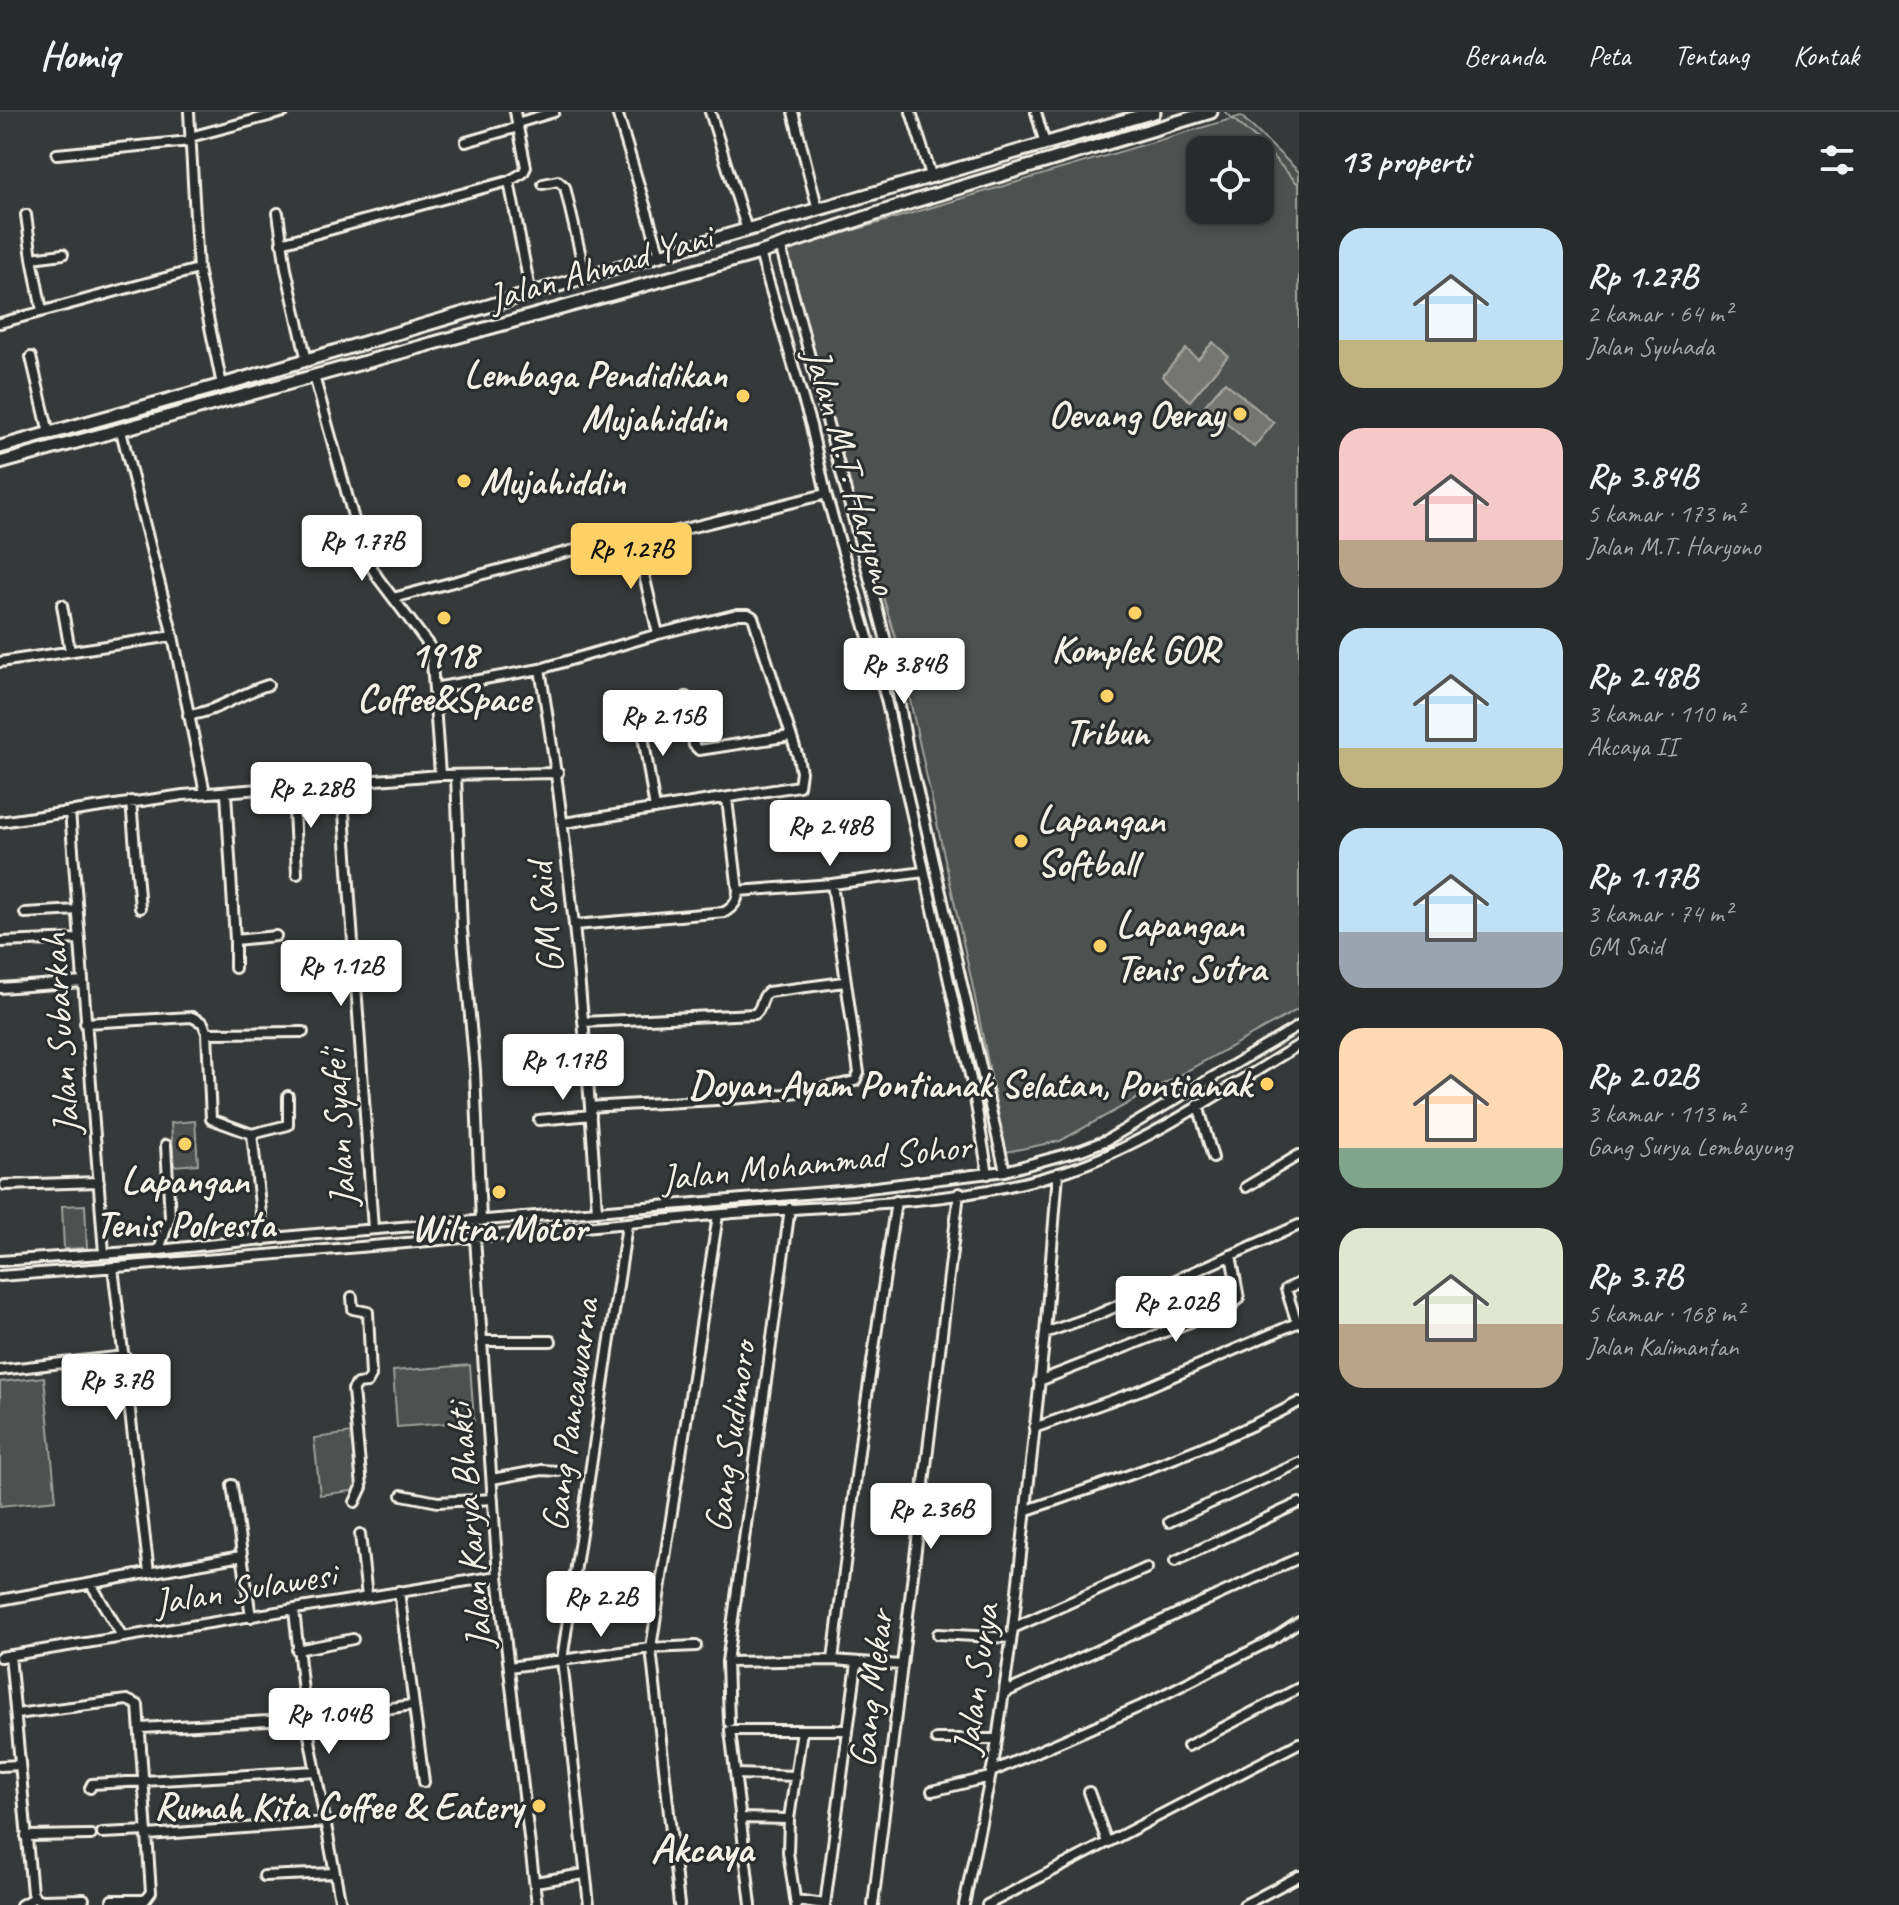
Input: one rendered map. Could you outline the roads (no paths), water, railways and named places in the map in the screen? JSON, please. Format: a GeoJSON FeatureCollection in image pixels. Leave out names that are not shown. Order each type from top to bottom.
{"type":"FeatureCollection","features":[{"type":"Feature","properties":{"kind":"main road","name":"Jalan Ahmad Yani"},"geometry":{"type":"LineString","coordinates":[[0,447],[307,361],[1154,112]]}},
{"type":"Feature","properties":{"kind":"main road","name":"Jalan Ahmad Yani"},"geometry":{"type":"LineString","coordinates":[[0,463],[760,253],[915,201],[1211,112]]}},
{"type":"Feature","properties":{"kind":"main road"},"geometry":{"type":"LineString","coordinates":[[909,185],[915,201]]}},
{"type":"Feature","properties":{"kind":"main road"},"geometry":{"type":"LineString","coordinates":[[453,318],[457,338]]}},
{"type":"Feature","properties":{"kind":"main road"},"geometry":{"type":"LineString","coordinates":[[49,433],[53,449]]}},
{"type":"Feature","properties":{"kind":"street"},"geometry":{"type":"LineString","coordinates":[[189,112],[198,269],[222,385]]}},
{"type":"Feature","properties":{"kind":"street"},"geometry":{"type":"LineString","coordinates":[[57,154],[190,139],[284,112]]}},
{"type":"Feature","properties":{"kind":"street"},"geometry":{"type":"LineString","coordinates":[[281,243],[509,181],[526,169],[515,112]]}},
{"type":"Feature","properties":{"kind":"street"},"geometry":{"type":"LineString","coordinates":[[466,142],[554,112]]}},
{"type":"Feature","properties":{"kind":"street"},"geometry":{"type":"LineString","coordinates":[[617,112],[660,255]]}},
{"type":"Feature","properties":{"kind":"street"},"geometry":{"type":"LineString","coordinates":[[710,112],[747,230]]}},
{"type":"Feature","properties":{"kind":"street"},"geometry":{"type":"LineString","coordinates":[[793,112],[818,210]]}},
{"type":"Feature","properties":{"kind":"street"},"geometry":{"type":"LineString","coordinates":[[911,112],[932,178]]}},
{"type":"Feature","properties":{"kind":"street"},"geometry":{"type":"LineString","coordinates":[[1036,112],[1045,144]]}},
{"type":"Feature","properties":{"kind":"street"},"geometry":{"type":"LineString","coordinates":[[509,181],[531,295]]}},
{"type":"Feature","properties":{"kind":"street"},"geometry":{"type":"LineString","coordinates":[[543,184],[560,181],[565,187],[586,278]]}},
{"type":"Feature","properties":{"kind":"street"},"geometry":{"type":"LineString","coordinates":[[278,213],[281,243],[307,361]]}},
{"type":"Feature","properties":{"kind":"street"},"geometry":{"type":"LineString","coordinates":[[26,215],[42,311]]}},
{"type":"Feature","properties":{"kind":"street"},"geometry":{"type":"LineString","coordinates":[[780,245],[893,667],[1005,1171]]}},
{"type":"Feature","properties":{"kind":"street","name":"Jalan M.T. Haryono"},"geometry":{"type":"LineString","coordinates":[[760,253],[886,699],[974,1093],[988,1174]]}},
{"type":"Feature","properties":{"kind":"street"},"geometry":{"type":"LineString","coordinates":[[32,258],[63,254]]}},
{"type":"Feature","properties":{"kind":"street"},"geometry":{"type":"LineString","coordinates":[[0,323],[198,269]]}},
{"type":"Feature","properties":{"kind":"street"},"geometry":{"type":"LineString","coordinates":[[31,357],[49,433]]}},
{"type":"Feature","properties":{"kind":"street"},"geometry":{"type":"LineString","coordinates":[[314,376],[363,552],[431,648],[440,775]]}},
{"type":"Feature","properties":{"kind":"street"},"geometry":{"type":"LineString","coordinates":[[811,426],[827,420]]}},
{"type":"Feature","properties":{"kind":"street"},"geometry":{"type":"LineString","coordinates":[[121,431],[173,636],[205,793]]}},
{"type":"Feature","properties":{"kind":"street"},"geometry":{"type":"LineString","coordinates":[[393,598],[570,551],[636,541],[826,494]]}},
{"type":"Feature","properties":{"kind":"street"},"geometry":{"type":"LineString","coordinates":[[636,541],[658,634]]}},
{"type":"Feature","properties":{"kind":"street"},"geometry":{"type":"LineString","coordinates":[[845,553],[861,549]]}},
{"type":"Feature","properties":{"kind":"street"},"geometry":{"type":"LineString","coordinates":[[62,605],[70,651]]}},
{"type":"Feature","properties":{"kind":"street"},"geometry":{"type":"LineString","coordinates":[[434,688],[540,669],[658,634],[738,614],[751,615],[801,772],[801,781],[796,787],[564,823]]}},
{"type":"Feature","properties":{"kind":"street"},"geometry":{"type":"LineString","coordinates":[[0,662],[173,636]]}},
{"type":"Feature","properties":{"kind":"street","name":"GM Said"},"geometry":{"type":"LineString","coordinates":[[540,669],[558,773],[575,925],[597,1211]]}},
{"type":"Feature","properties":{"kind":"street"},"geometry":{"type":"LineString","coordinates":[[188,715],[205,713],[268,685]]}},
{"type":"Feature","properties":{"kind":"street"},"geometry":{"type":"LineString","coordinates":[[686,697],[694,745],[699,750],[791,736]]}},
{"type":"Feature","properties":{"kind":"street"},"geometry":{"type":"LineString","coordinates":[[639,711],[655,809]]}},
{"type":"Feature","properties":{"kind":"street"},"geometry":{"type":"LineString","coordinates":[[0,822],[131,801],[205,793],[440,775],[558,773]]}},
{"type":"Feature","properties":{"kind":"street"},"geometry":{"type":"LineString","coordinates":[[456,776],[462,929],[475,1070],[481,1221]]}},
{"type":"Feature","properties":{"kind":"street","name":"Jalan Syafe'i"},"geometry":{"type":"LineString","coordinates":[[342,784],[373,1229]]}},
{"type":"Feature","properties":{"kind":"street"},"geometry":{"type":"LineString","coordinates":[[293,788],[297,874]]}},
{"type":"Feature","properties":{"kind":"street"},"geometry":{"type":"LineString","coordinates":[[226,793],[235,968]]}},
{"type":"Feature","properties":{"kind":"street"},"geometry":{"type":"LineString","coordinates":[[575,925],[725,912],[737,901],[738,891],[727,799]]}},
{"type":"Feature","properties":{"kind":"street"},"geometry":{"type":"LineString","coordinates":[[909,802],[920,799]]}},
{"type":"Feature","properties":{"kind":"street"},"geometry":{"type":"LineString","coordinates":[[131,801],[140,908]]}},
{"type":"Feature","properties":{"kind":"street","name":"Jalan Subarkah"},"geometry":{"type":"LineString","coordinates":[[70,811],[104,1253]]}},
{"type":"Feature","properties":{"kind":"street"},"geometry":{"type":"LineString","coordinates":[[738,891],[832,884],[924,872]]}},
{"type":"Feature","properties":{"kind":"street"},"geometry":{"type":"LineString","coordinates":[[539,1120],[591,1111],[810,1089],[853,1081],[859,1073],[832,884]]}},
{"type":"Feature","properties":{"kind":"street"},"geometry":{"type":"LineString","coordinates":[[25,913],[78,910]]}},
{"type":"Feature","properties":{"kind":"street"},"geometry":{"type":"LineString","coordinates":[[235,940],[276,936]]}},
{"type":"Feature","properties":{"kind":"street"},"geometry":{"type":"LineString","coordinates":[[0,942],[80,939]]}},
{"type":"Feature","properties":{"kind":"street"},"geometry":{"type":"LineString","coordinates":[[945,964],[956,961]]}},
{"type":"Feature","properties":{"kind":"street"},"geometry":{"type":"LineString","coordinates":[[0,988],[83,982]]}},
{"type":"Feature","properties":{"kind":"street"},"geometry":{"type":"LineString","coordinates":[[583,1022],[755,1014],[768,992],[844,982]]}},
{"type":"Feature","properties":{"kind":"street"},"geometry":{"type":"LineString","coordinates":[[85,1023],[192,1017],[203,1023],[207,1033],[211,1119],[216,1123],[252,1134],[288,1125],[288,1096]]}},
{"type":"Feature","properties":{"kind":"street","name":"Jalan Mohammad Sohor"},"geometry":{"type":"LineString","coordinates":[[0,1261],[845,1190],[1005,1171],[1107,1140],[1299,1026]]}},
{"type":"Feature","properties":{"kind":"street"},"geometry":{"type":"LineString","coordinates":[[207,1033],[303,1032]]}},
{"type":"Feature","properties":{"kind":"street","name":"Jalan Mohammad Sohor"},"geometry":{"type":"LineString","coordinates":[[0,1276],[627,1225],[959,1193],[1058,1173],[1109,1156],[1198,1107],[1299,1045]]}},
{"type":"Feature","properties":{"kind":"street"},"geometry":{"type":"LineString","coordinates":[[1260,1050],[1267,1064]]}},
{"type":"Feature","properties":{"kind":"street"},"geometry":{"type":"LineString","coordinates":[[974,1093],[986,1093]]}},
{"type":"Feature","properties":{"kind":"street"},"geometry":{"type":"LineString","coordinates":[[1198,1107],[1213,1158]]}},
{"type":"Feature","properties":{"kind":"street"},"geometry":{"type":"LineString","coordinates":[[252,1134],[264,1240]]}},
{"type":"Feature","properties":{"kind":"street"},"geometry":{"type":"LineString","coordinates":[[1107,1140],[1109,1156]]}},
{"type":"Feature","properties":{"kind":"street"},"geometry":{"type":"LineString","coordinates":[[159,1250],[170,1217],[166,1145]]}},
{"type":"Feature","properties":{"kind":"street"},"geometry":{"type":"LineString","coordinates":[[1246,1187],[1299,1155]]}},
{"type":"Feature","properties":{"kind":"street","name":"Jalan Surya"},"geometry":{"type":"LineString","coordinates":[[964,1905],[991,1774],[1013,1628],[1045,1333],[1058,1173]]}},
{"type":"Feature","properties":{"kind":"street"},"geometry":{"type":"LineString","coordinates":[[5,1185],[99,1182]]}},
{"type":"Feature","properties":{"kind":"street"},"geometry":{"type":"LineString","coordinates":[[845,1190],[846,1205]]}},
{"type":"Feature","properties":{"kind":"street","name":"Gang Mekar"},"geometry":{"type":"LineString","coordinates":[[873,1905],[959,1193]]}},
{"type":"Feature","properties":{"kind":"street"},"geometry":{"type":"LineString","coordinates":[[833,1660],[861,1436],[896,1201]]}},
{"type":"Feature","properties":{"kind":"street","name":"Gang Sudimoro"},"geometry":{"type":"LineString","coordinates":[[751,1905],[730,1726],[727,1662],[790,1208]]}},
{"type":"Feature","properties":{"kind":"street"},"geometry":{"type":"LineString","coordinates":[[679,1905],[651,1648],[718,1215]]}},
{"type":"Feature","properties":{"kind":"street"},"geometry":{"type":"LineString","coordinates":[[542,1216],[546,1232]]}},
{"type":"Feature","properties":{"kind":"street","name":"Gang Pancawarna"},"geometry":{"type":"LineString","coordinates":[[589,1905],[562,1660],[627,1225]]}},
{"type":"Feature","properties":{"kind":"street"},"geometry":{"type":"LineString","coordinates":[[1045,1333],[1086,1320],[1299,1225]]}},
{"type":"Feature","properties":{"kind":"street"},"geometry":{"type":"LineString","coordinates":[[304,1235],[305,1252]]}},
{"type":"Feature","properties":{"kind":"street","name":"Jalan Karya Bhakti"},"geometry":{"type":"LineString","coordinates":[[475,1238],[498,1576],[537,1905]]}},
{"type":"Feature","properties":{"kind":"street"},"geometry":{"type":"LineString","coordinates":[[1039,1381],[1231,1306],[1239,1299],[1231,1255]]}},
{"type":"Feature","properties":{"kind":"street"},"geometry":{"type":"LineString","coordinates":[[113,1267],[149,1573]]}},
{"type":"Feature","properties":{"kind":"street"},"geometry":{"type":"LineString","coordinates":[[1034,1428],[1141,1390],[1298,1322],[1286,1289],[1299,1283]]}},
{"type":"Feature","properties":{"kind":"street"},"geometry":{"type":"LineString","coordinates":[[352,1297],[353,1309],[368,1312],[371,1376],[367,1383],[357,1384],[353,1389],[362,1487],[355,1502]]}},
{"type":"Feature","properties":{"kind":"street"},"geometry":{"type":"LineString","coordinates":[[483,1341],[551,1341]]}},
{"type":"Feature","properties":{"kind":"street"},"geometry":{"type":"LineString","coordinates":[[0,1370],[125,1356]]}},
{"type":"Feature","properties":{"kind":"street"},"geometry":{"type":"LineString","coordinates":[[1027,1510],[1193,1451],[1299,1402]]}},
{"type":"Feature","properties":{"kind":"street"},"geometry":{"type":"LineString","coordinates":[[1169,1522],[1299,1463]]}},
{"type":"Feature","properties":{"kind":"street"},"geometry":{"type":"LineString","coordinates":[[492,1479],[542,1470],[558,1471]]}},
{"type":"Feature","properties":{"kind":"street"},"geometry":{"type":"LineString","coordinates":[[232,1485],[251,1617]]}},
{"type":"Feature","properties":{"kind":"street"},"geometry":{"type":"LineString","coordinates":[[402,1495],[438,1502],[493,1499]]}},
{"type":"Feature","properties":{"kind":"street"},"geometry":{"type":"LineString","coordinates":[[1175,1561],[1299,1503]]}},
{"type":"Feature","properties":{"kind":"street"},"geometry":{"type":"LineString","coordinates":[[918,1525],[938,1528]]}},
{"type":"Feature","properties":{"kind":"street"},"geometry":{"type":"LineString","coordinates":[[360,1534],[367,1597]]}},
{"type":"Feature","properties":{"kind":"street"},"geometry":{"type":"LineString","coordinates":[[0,1598],[241,1556]]}},
{"type":"Feature","properties":{"kind":"street"},"geometry":{"type":"LineString","coordinates":[[1004,1693],[1299,1558]]}},
{"type":"Feature","properties":{"kind":"street"},"geometry":{"type":"LineString","coordinates":[[1013,1628],[1147,1568]]}},
{"type":"Feature","properties":{"kind":"street","name":"Jalan Sulawesi"},"geometry":{"type":"LineString","coordinates":[[5,1656],[498,1576]]}},
{"type":"Feature","properties":{"kind":"street"},"geometry":{"type":"LineString","coordinates":[[91,1584],[122,1636]]}},
{"type":"Feature","properties":{"kind":"street"},"geometry":{"type":"LineString","coordinates":[[399,1591],[424,1782]]}},
{"type":"Feature","properties":{"kind":"street"},"geometry":{"type":"LineString","coordinates":[[294,1610],[306,1719],[341,1905]]}},
{"type":"Feature","properties":{"kind":"street"},"geometry":{"type":"LineString","coordinates":[[932,1791],[991,1774],[1139,1707],[1270,1641],[1299,1622]]}},
{"type":"Feature","properties":{"kind":"street"},"geometry":{"type":"LineString","coordinates":[[938,1634],[1011,1638]]}},
{"type":"Feature","properties":{"kind":"street"},"geometry":{"type":"LineString","coordinates":[[297,1650],[353,1639]]}},
{"type":"Feature","properties":{"kind":"street"},"geometry":{"type":"LineString","coordinates":[[509,1667],[651,1648],[696,1646]]}},
{"type":"Feature","properties":{"kind":"street"},"geometry":{"type":"LineString","coordinates":[[5,1656],[16,1714],[32,1890],[35,1897],[49,1902],[84,1899]]}},
{"type":"Feature","properties":{"kind":"street"},"geometry":{"type":"LineString","coordinates":[[727,1662],[833,1660],[901,1665]]}},
{"type":"Feature","properties":{"kind":"street"},"geometry":{"type":"LineString","coordinates":[[802,1730],[789,1819],[788,1858],[796,1902],[825,1905],[857,1663]]}},
{"type":"Feature","properties":{"kind":"street"},"geometry":{"type":"LineString","coordinates":[[1188,1746],[1299,1688]]}},
{"type":"Feature","properties":{"kind":"street"},"geometry":{"type":"LineString","coordinates":[[16,1714],[127,1700],[138,1705],[152,1877],[150,1897],[145,1900],[112,1900]]}},
{"type":"Feature","properties":{"kind":"street"},"geometry":{"type":"LineString","coordinates":[[330,1717],[412,1705]]}},
{"type":"Feature","properties":{"kind":"street"},"geometry":{"type":"LineString","coordinates":[[141,1728],[306,1719]]}},
{"type":"Feature","properties":{"kind":"street"},"geometry":{"type":"LineString","coordinates":[[730,1726],[847,1730]]}},
{"type":"Feature","properties":{"kind":"street"},"geometry":{"type":"LineString","coordinates":[[936,1739],[996,1739]]}},
{"type":"Feature","properties":{"kind":"street"},"geometry":{"type":"LineString","coordinates":[[987,1905],[1299,1743]]}},
{"type":"Feature","properties":{"kind":"street"},"geometry":{"type":"LineString","coordinates":[[0,1766],[20,1765]]}},
{"type":"Feature","properties":{"kind":"street"},"geometry":{"type":"LineString","coordinates":[[90,1788],[92,1784],[143,1780],[316,1771]]}},
{"type":"Feature","properties":{"kind":"street"},"geometry":{"type":"LineString","coordinates":[[736,1774],[796,1776]]}},
{"type":"Feature","properties":{"kind":"street"},"geometry":{"type":"LineString","coordinates":[[1089,1792],[1107,1842]]}},
{"type":"Feature","properties":{"kind":"street"},"geometry":{"type":"LineString","coordinates":[[740,1818],[789,1819]]}},
{"type":"Feature","properties":{"kind":"street"},"geometry":{"type":"LineString","coordinates":[[102,1833],[325,1822]]}},
{"type":"Feature","properties":{"kind":"street"},"geometry":{"type":"LineString","coordinates":[[26,1836],[91,1835]]}},
{"type":"Feature","properties":{"kind":"street"},"geometry":{"type":"LineString","coordinates":[[264,1876],[335,1873]]}},
{"type":"Feature","properties":{"kind":"street"},"geometry":{"type":"LineString","coordinates":[[535,1882],[584,1874]]}},
{"type":"Feature","properties":{"kind":"street"},"geometry":{"type":"LineString","coordinates":[[1244,1905],[1299,1876]]}},
{"type":"Feature","properties":{"kind":"street"},"geometry":{"type":"LineString","coordinates":[[21,1905],[35,1897]]}},
{"type":"Feature","properties":{"kind":"waterway"},"geometry":{"type":"LineString","coordinates":[[1225,112],[1255,138],[1299,185]]}},
{"type":"Feature","properties":{"kind":"place","name":"Lembaga Pendidikan Mujahiddin"},"geometry":{"type":"Point","coordinates":[743,396]}},
{"type":"Feature","properties":{"kind":"place","name":"Oevang Oeray"},"geometry":{"type":"Point","coordinates":[1240,414]}},
{"type":"Feature","properties":{"kind":"place","name":"Mujahiddin"},"geometry":{"type":"Point","coordinates":[464,481]}},
{"type":"Feature","properties":{"kind":"place","name":"Komplek GOR"},"geometry":{"type":"Point","coordinates":[1135,613]}},
{"type":"Feature","properties":{"kind":"place","name":"1918 Coffee&Space"},"geometry":{"type":"Point","coordinates":[444,618]}},
{"type":"Feature","properties":{"kind":"place","name":"Tribun"},"geometry":{"type":"Point","coordinates":[1107,696]}},
{"type":"Feature","properties":{"kind":"place","name":"Lapangan Softball"},"geometry":{"type":"Point","coordinates":[1021,841]}},
{"type":"Feature","properties":{"kind":"place","name":"Lapangan Tenis Sutra"},"geometry":{"type":"Point","coordinates":[1100,946]}},
{"type":"Feature","properties":{"kind":"place","name":"Doyan Ayam Pontianak Selatan, Pontianak"},"geometry":{"type":"Point","coordinates":[1267,1084]}},
{"type":"Feature","properties":{"kind":"place","name":"Lapangan Tenis Polresta"},"geometry":{"type":"Point","coordinates":[185,1144]}},
{"type":"Feature","properties":{"kind":"place","name":"Wiltra Motor"},"geometry":{"type":"Point","coordinates":[499,1192]}},
{"type":"Feature","properties":{"kind":"place","name":"Rumah Kita Coffee & Eatery"},"geometry":{"type":"Point","coordinates":[539,1806]}},
{"type":"Feature","properties":{"kind":"district","name":"Akcaya"},"geometry":{"type":"Point","coordinates":[702,1848]}}]}
